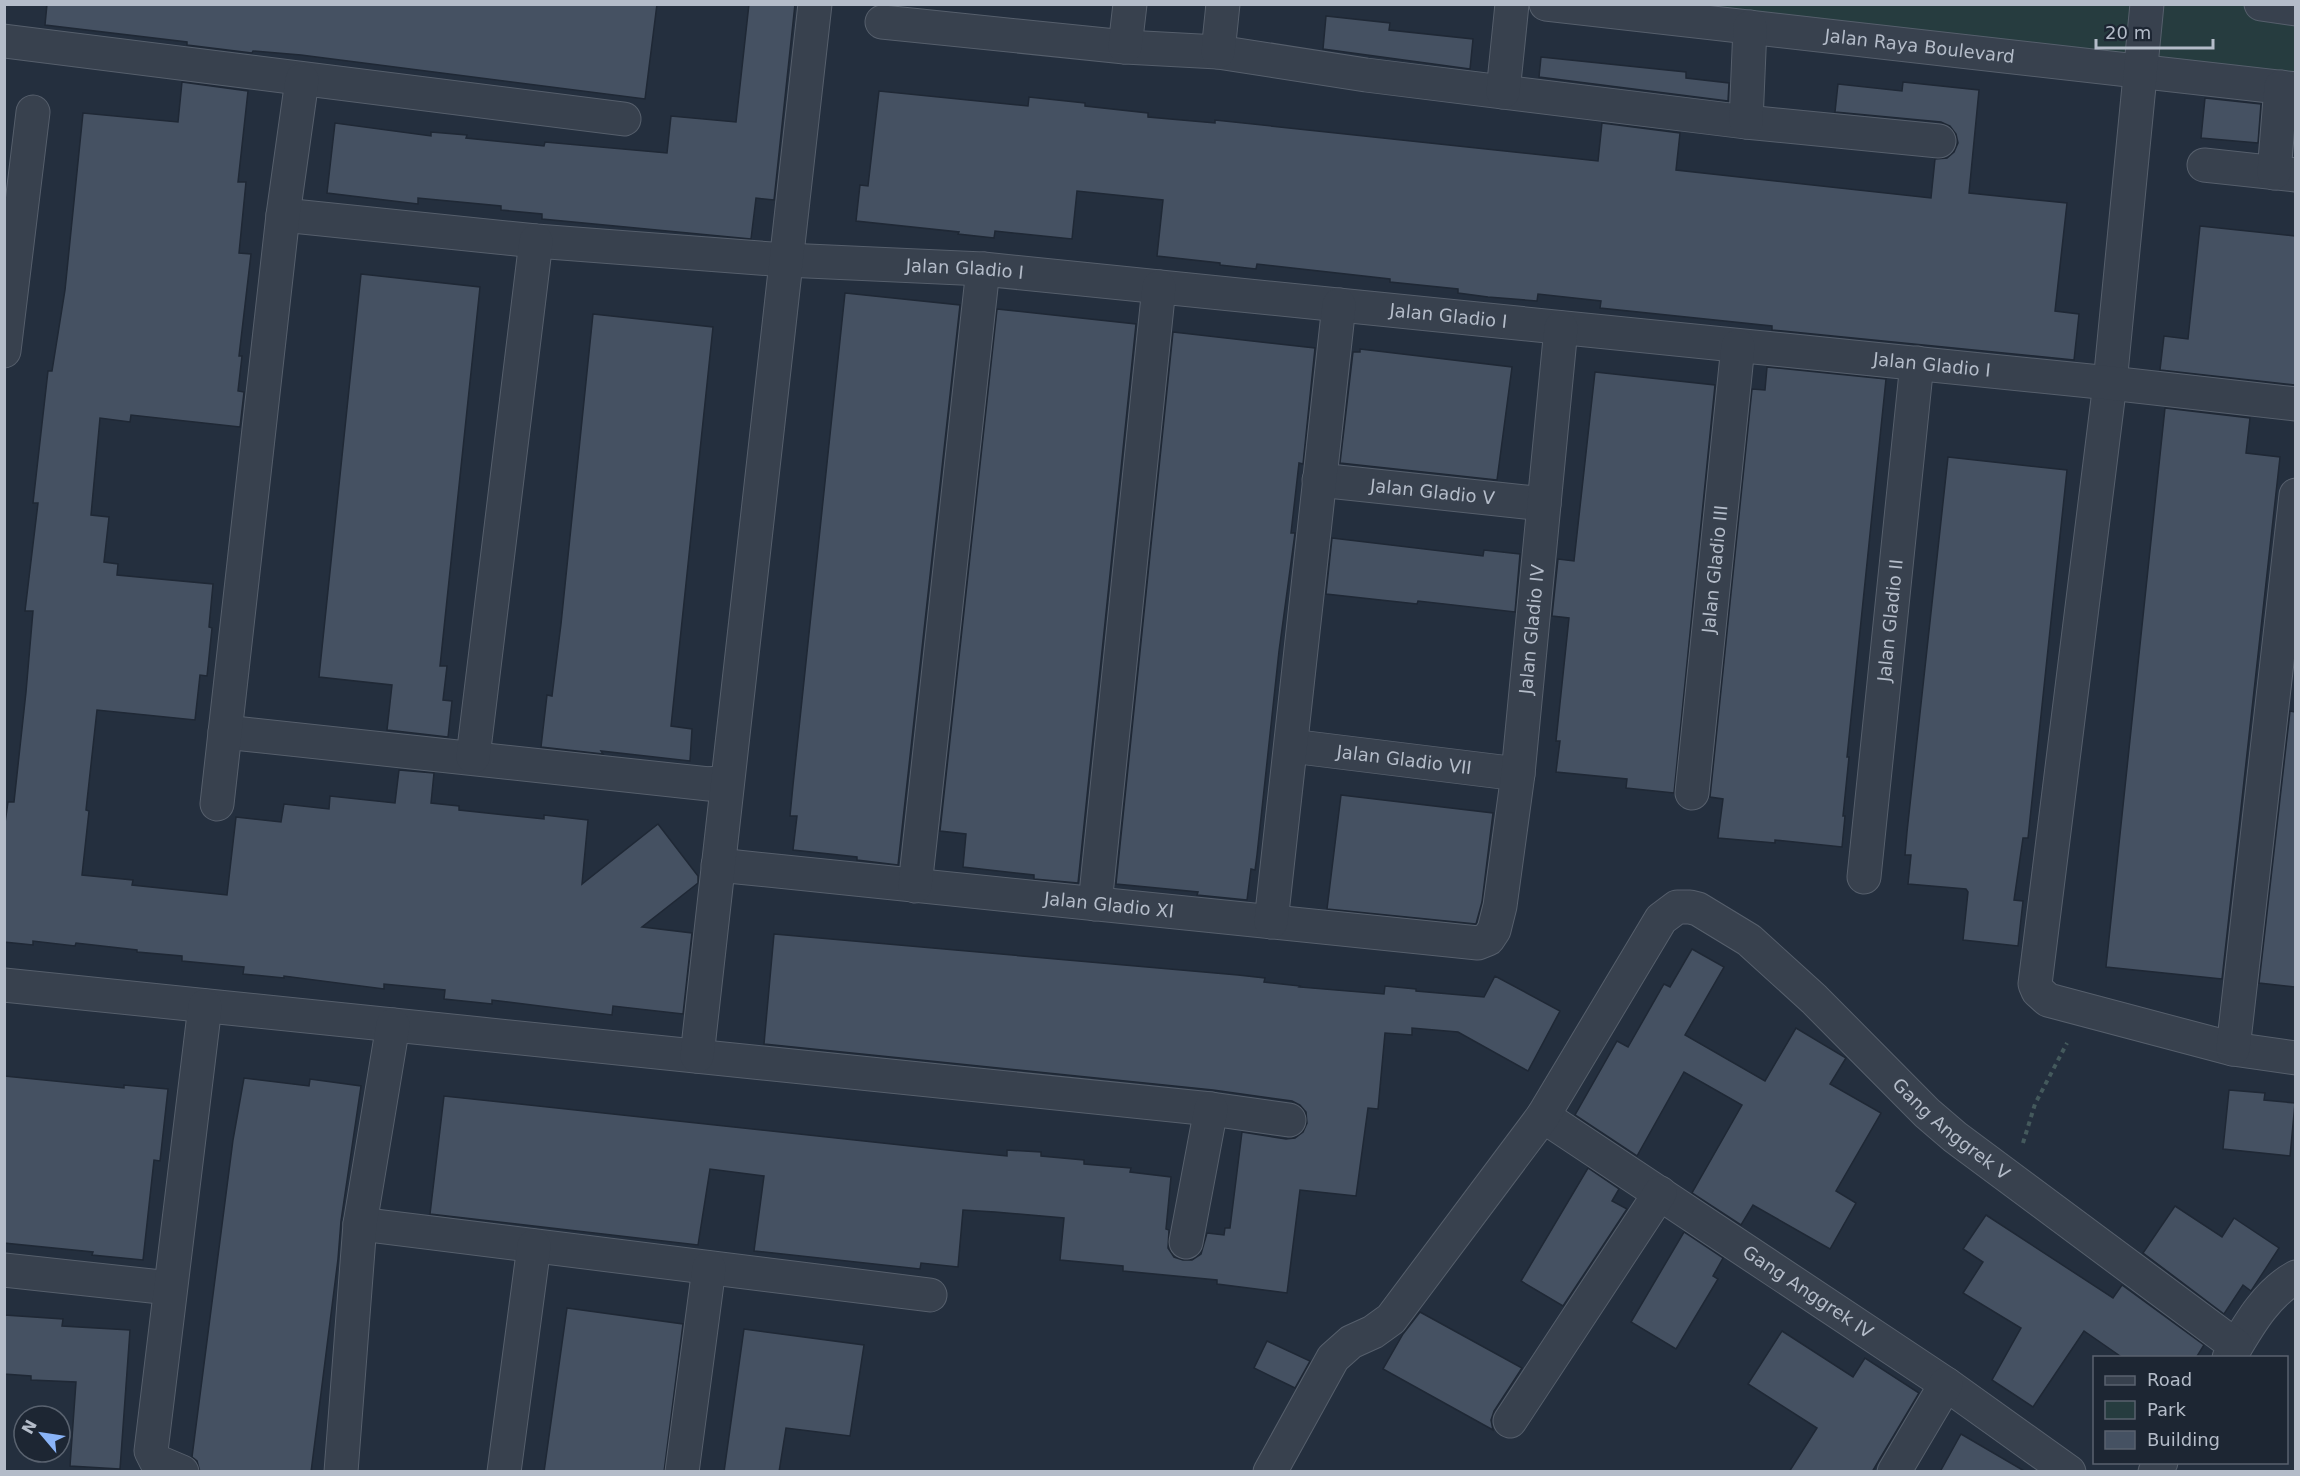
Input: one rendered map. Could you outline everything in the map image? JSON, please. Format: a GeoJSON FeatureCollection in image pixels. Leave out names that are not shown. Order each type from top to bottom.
{"type":"FeatureCollection","features":[{"type":"Feature","properties":{"kind":"street"},"geometry":{"type":"LineString","coordinates":[[697,1056],[815,4]]}},
{"type":"Feature","properties":{"kind":"street"},"geometry":{"type":"LineString","coordinates":[[1125,47],[1130,4]]}},
{"type":"Feature","properties":{"kind":"street"},"geometry":{"type":"LineString","coordinates":[[1218,52],[1223,4]]}},
{"type":"Feature","properties":{"kind":"street"},"geometry":{"type":"LineString","coordinates":[[1503,92],[1512,4]]}},
{"type":"Feature","properties":{"kind":"street","name":"Jalan Raya Boulevard"},"geometry":{"type":"LineString","coordinates":[[1546,4],[2288,88]]}},
{"type":"Feature","properties":{"kind":"street"},"geometry":{"type":"LineString","coordinates":[[2148,4],[2110,382],[2035,984],[2038,991],[2048,1000],[2233,1049],[2295,1058]]}},
{"type":"Feature","properties":{"kind":"street"},"geometry":{"type":"LineString","coordinates":[[2261,4],[2295,9]]}},
{"type":"Feature","properties":{"kind":"street"},"geometry":{"type":"LineString","coordinates":[[882,22],[1125,47],[1218,52],[1366,75],[1746,122],[1939,141]]}},
{"type":"Feature","properties":{"kind":"street"},"geometry":{"type":"LineString","coordinates":[[1746,122],[1750,27]]}},
{"type":"Feature","properties":{"kind":"street"},"geometry":{"type":"LineString","coordinates":[[4,41],[624,119]]}},
{"type":"Feature","properties":{"kind":"street"},"geometry":{"type":"LineString","coordinates":[[217,804],[283,215],[302,80]]}},
{"type":"Feature","properties":{"kind":"street"},"geometry":{"type":"LineString","coordinates":[[2204,165],[2285,174],[2288,88]]}},
{"type":"Feature","properties":{"kind":"street"},"geometry":{"type":"LineString","coordinates":[[4,351],[14,199],[33,112]]}},
{"type":"Feature","properties":{"kind":"street","name":"Jalan Gladio I"},"geometry":{"type":"LineString","coordinates":[[283,215],[536,242],[786,260],[983,269],[2110,382],[2295,404]]}},
{"type":"Feature","properties":{"kind":"street"},"geometry":{"type":"LineString","coordinates":[[473,757],[536,242]]}},
{"type":"Feature","properties":{"kind":"street"},"geometry":{"type":"LineString","coordinates":[[915,886],[983,269]]}},
{"type":"Feature","properties":{"kind":"street"},"geometry":{"type":"LineString","coordinates":[[1095,904],[1159,287]]}},
{"type":"Feature","properties":{"kind":"street"},"geometry":{"type":"LineString","coordinates":[[1271,922],[1339,305]]}},
{"type":"Feature","properties":{"kind":"street","name":"Jalan Gladio IV"},"geometry":{"type":"LineString","coordinates":[[1494,930],[1500,906],[1518,774],[1561,328]]}},
{"type":"Feature","properties":{"kind":"street","name":"Jalan Gladio III"},"geometry":{"type":"LineString","coordinates":[[1692,793],[1738,346]]}},
{"type":"Feature","properties":{"kind":"street","name":"Jalan Gladio II"},"geometry":{"type":"LineString","coordinates":[[1864,877],[1917,363]]}},
{"type":"Feature","properties":{"kind":"street","name":"Jalan Gladio V"},"geometry":{"type":"LineString","coordinates":[[1319,480],[1544,504]]}},
{"type":"Feature","properties":{"kind":"street"},"geometry":{"type":"LineString","coordinates":[[2233,1049],[2295,495]]}},
{"type":"Feature","properties":{"kind":"street"},"geometry":{"type":"LineString","coordinates":[[225,732],[709,784],[727,782]]}},
{"type":"Feature","properties":{"kind":"street","name":"Jalan Gladio VII"},"geometry":{"type":"LineString","coordinates":[[1291,746],[1518,774]]}},
{"type":"Feature","properties":{"kind":"street","name":"Jalan Gladio XI"},"geometry":{"type":"LineString","coordinates":[[718,865],[1478,943],[1488,939],[1494,930]]}},
{"type":"Feature","properties":{"kind":"street","name":"Gang Anggrek V"},"geometry":{"type":"LineString","coordinates":[[1543,1116],[1661,919],[1677,907],[1686,906],[1698,909],[1749,940],[1814,999],[1927,1113],[1954,1137],[2232,1352]]}},
{"type":"Feature","properties":{"kind":"street"},"geometry":{"type":"LineString","coordinates":[[4,985],[1211,1109],[1289,1120]]}},
{"type":"Feature","properties":{"kind":"street"},"geometry":{"type":"LineString","coordinates":[[182,1472],[156,1461],[151,1451],[205,1006]]}},
{"type":"Feature","properties":{"kind":"street"},"geometry":{"type":"LineString","coordinates":[[341,1472],[360,1224],[393,1025]]}},
{"type":"Feature","properties":{"kind":"street"},"geometry":{"type":"LineString","coordinates":[[1186,1242],[1211,1109]]}},
{"type":"Feature","properties":{"kind":"street"},"geometry":{"type":"LineString","coordinates":[[1270,1472],[1333,1358],[1351,1342],[1373,1332],[1391,1319],[1543,1116]]}},
{"type":"Feature","properties":{"kind":"street","name":"Gang Anggrek IV"},"geometry":{"type":"LineString","coordinates":[[1543,1116],[1946,1383],[2069,1472]]}},
{"type":"Feature","properties":{"kind":"street"},"geometry":{"type":"LineString","coordinates":[[1510,1421],[1660,1193]]}},
{"type":"Feature","properties":{"kind":"street"},"geometry":{"type":"LineString","coordinates":[[360,1224],[930,1295]]}},
{"type":"Feature","properties":{"kind":"street"},"geometry":{"type":"LineString","coordinates":[[504,1472],[534,1246]]}},
{"type":"Feature","properties":{"kind":"street"},"geometry":{"type":"LineString","coordinates":[[682,1472],[709,1268]]}},
{"type":"Feature","properties":{"kind":"street"},"geometry":{"type":"LineString","coordinates":[[4,1270],[170,1288]]}},
{"type":"Feature","properties":{"kind":"street"},"geometry":{"type":"LineString","coordinates":[[2232,1352],[2263,1305],[2282,1285],[2295,1277]]}},
{"type":"Feature","properties":{"kind":"street"},"geometry":{"type":"LineString","coordinates":[[1894,1472],[1946,1383]]}},
{"type":"Feature","properties":{"kind":"path"},"geometry":{"type":"LineString","coordinates":[[2025,1190],[2018,1162],[2025,1134],[2036,1104],[2065,1051],[2077,1008]]}},
{"type":"Feature","properties":{"kind":"green space"},"geometry":{"type":"Polygon","coordinates":[[[1546,5],[2261,5],[2295,9],[2295,89],[1546,5]]]}},
{"type":"Feature","properties":{"kind":"building"},"geometry":{"type":"Polygon","coordinates":[[[47,4],[657,4],[645,99],[301,55],[253,51],[252,53],[187,45],[187,42],[45,25],[47,4]]]}},
{"type":"Feature","properties":{"kind":"building"},"geometry":{"type":"Polygon","coordinates":[[[749,4],[795,4],[774,200],[756,198],[751,239],[542,219],[542,214],[501,210],[501,206],[418,198],[418,204],[327,193],[335,123],[431,136],[431,132],[544,146],[545,142],[667,153],[671,116],[736,122],[749,4]]]}},
{"type":"Feature","properties":{"kind":"building"},"geometry":{"type":"Polygon","coordinates":[[[1326,16],[1390,23],[1389,30],[1473,39],[1470,69],[1323,49],[1326,16]]]}},
{"type":"Feature","properties":{"kind":"building"},"geometry":{"type":"Polygon","coordinates":[[[1541,57],[1686,72],[1686,78],[1729,83],[1728,101],[1539,77],[1541,57]]]}},
{"type":"Feature","properties":{"kind":"building"},"geometry":{"type":"Polygon","coordinates":[[[182,82],[248,91],[238,182],[246,182],[239,253],[251,254],[239,356],[242,356],[238,391],[244,392],[240,427],[131,415],[130,422],[100,418],[91,515],[109,517],[104,562],[118,564],[117,575],[213,584],[209,627],[212,628],[207,676],[200,675],[195,720],[97,710],[86,810],[89,811],[82,875],[133,880],[132,885],[227,895],[236,817],[281,822],[284,804],[329,809],[330,796],[395,803],[399,770],[434,773],[431,803],[459,806],[459,810],[544,819],[544,815],[588,820],[582,884],[658,824],[698,876],[698,883],[642,927],[692,933],[683,1014],[613,1006],[612,1015],[492,1000],[492,1004],[444,999],[445,990],[384,984],[384,989],[284,976],[284,978],[243,974],[244,967],[182,961],[182,956],[137,952],[137,950],[76,943],[75,946],[33,941],[33,945],[4,942],[4,830],[8,802],[14,802],[26,692],[33,611],[25,611],[38,503],[33,503],[48,371],[52,371],[65,290],[83,113],[178,122],[182,82]]]}},
{"type":"Feature","properties":{"kind":"building"},"geometry":{"type":"Polygon","coordinates":[[[1903,82],[1979,90],[1969,193],[2067,203],[2055,311],[2079,314],[2074,360],[1772,330],[1772,326],[1600,308],[1601,301],[1538,294],[1537,301],[1488,297],[1458,293],[1458,289],[1390,282],[1390,279],[1257,264],[1256,269],[1157,256],[1163,200],[1077,191],[1072,239],[995,231],[994,238],[856,221],[860,185],[868,186],[879,91],[1028,106],[1029,97],[1148,113],[1148,117],[1215,123],[1215,120],[1598,161],[1602,123],[1680,133],[1676,170],[1931,198],[1935,159],[1947,158],[1954,152],[1958,143],[1956,134],[1950,126],[1941,122],[1835,112],[1838,84],[1902,91],[1903,82]]]}},
{"type":"Feature","properties":{"kind":"building"},"geometry":{"type":"Polygon","coordinates":[[[2205,98],[2261,104],[2258,143],[2201,138],[2205,98]]]}},
{"type":"Feature","properties":{"kind":"building"},"geometry":{"type":"Polygon","coordinates":[[[2200,226],[2295,236],[2295,385],[2160,370],[2164,336],[2188,339],[2200,226]]]}},
{"type":"Feature","properties":{"kind":"building"},"geometry":{"type":"Polygon","coordinates":[[[361,274],[480,287],[440,666],[447,666],[443,700],[452,701],[448,737],[387,730],[392,685],[319,677],[361,274]]]}},
{"type":"Feature","properties":{"kind":"building"},"geometry":{"type":"Polygon","coordinates":[[[845,293],[960,305],[898,865],[857,860],[857,857],[793,850],[797,816],[790,816],[845,293]]]}},
{"type":"Feature","properties":{"kind":"building"},"geometry":{"type":"Polygon","coordinates":[[[997,309],[1136,324],[1078,883],[1034,879],[1034,875],[963,867],[966,834],[940,831],[997,309]]]}},
{"type":"Feature","properties":{"kind":"building"},"geometry":{"type":"Polygon","coordinates":[[[593,314],[713,327],[671,726],[692,729],[690,761],[541,747],[547,695],[552,696],[561,624],[593,314]]]}},
{"type":"Feature","properties":{"kind":"building"},"geometry":{"type":"Polygon","coordinates":[[[1173,332],[1315,348],[1303,464],[1299,463],[1291,533],[1295,533],[1279,651],[1257,855],[1255,870],[1251,869],[1247,900],[1197,895],[1198,892],[1116,884],[1173,332]]]}},
{"type":"Feature","properties":{"kind":"building"},"geometry":{"type":"Polygon","coordinates":[[[1360,349],[1512,367],[1497,480],[1340,463],[1353,352],[1360,352],[1360,349]]]}},
{"type":"Feature","properties":{"kind":"building"},"geometry":{"type":"Polygon","coordinates":[[[1767,367],[1886,379],[1847,757],[1849,757],[1842,847],[1775,840],[1775,843],[1718,838],[1723,799],[1710,797],[1752,389],[1765,390],[1767,367]]]}},
{"type":"Feature","properties":{"kind":"building"},"geometry":{"type":"Polygon","coordinates":[[[1595,372],[1715,385],[1674,793],[1626,788],[1627,779],[1556,772],[1560,741],[1556,741],[1569,618],[1552,616],[1558,559],[1574,561],[1595,372]]]}},
{"type":"Feature","properties":{"kind":"building"},"geometry":{"type":"Polygon","coordinates":[[[2165,408],[2250,418],[2246,453],[2280,457],[2222,979],[2106,967],[2165,408]]]}},
{"type":"Feature","properties":{"kind":"building"},"geometry":{"type":"Polygon","coordinates":[[[1948,457],[2067,470],[2028,838],[2023,838],[2014,900],[2023,901],[2018,946],[1963,940],[1968,892],[1966,889],[1908,884],[1911,855],[1905,855],[1907,832],[1948,457]]]}},
{"type":"Feature","properties":{"kind":"building"},"geometry":{"type":"Polygon","coordinates":[[[1332,538],[1483,556],[1484,550],[1520,554],[1515,612],[1326,594],[1332,538]]]}},
{"type":"Feature","properties":{"kind":"building"},"geometry":{"type":"Polygon","coordinates":[[[2290,711],[2295,712],[2295,987],[2259,983],[2290,711]]]}},
{"type":"Feature","properties":{"kind":"building"},"geometry":{"type":"Polygon","coordinates":[[[1341,795],[1493,813],[1482,902],[1476,924],[1327,909],[1341,795]]]}},
{"type":"Feature","properties":{"kind":"building"},"geometry":{"type":"Polygon","coordinates":[[[774,934],[1238,975],[1265,978],[1264,982],[1299,987],[1384,994],[1385,986],[1484,997],[1495,976],[1560,1011],[1528,1071],[1458,1032],[1412,1028],[1412,1035],[1385,1033],[1378,1109],[1368,1108],[1356,1196],[1300,1190],[1287,1293],[1217,1284],[1217,1280],[1123,1271],[1123,1266],[1060,1260],[1064,1218],[995,1212],[963,1210],[958,1267],[921,1263],[920,1269],[754,1251],[764,1176],[710,1169],[698,1245],[430,1214],[444,1096],[1007,1156],[1007,1150],[1041,1152],[1041,1156],[1084,1160],[1084,1164],[1131,1168],[1130,1172],[1171,1177],[1166,1229],[1169,1230],[1168,1248],[1174,1257],[1192,1260],[1201,1254],[1207,1233],[1224,1235],[1225,1228],[1230,1228],[1242,1132],[1286,1139],[1295,1138],[1303,1132],[1307,1123],[1306,1112],[1292,1101],[1213,1090],[764,1044],[774,934]]]}},
{"type":"Feature","properties":{"kind":"building"},"geometry":{"type":"Polygon","coordinates":[[[1692,949],[1724,967],[1685,1035],[1765,1081],[1796,1028],[1846,1058],[1830,1084],[1881,1113],[1836,1191],[1856,1203],[1830,1249],[1753,1205],[1741,1225],[1692,1193],[1742,1105],[1684,1072],[1637,1156],[1575,1115],[1617,1041],[1628,1047],[1664,984],[1670,987],[1692,949]]]}},
{"type":"Feature","properties":{"kind":"building"},"geometry":{"type":"Polygon","coordinates":[[[4,1076],[124,1088],[124,1085],[168,1089],[160,1161],[154,1160],[143,1260],[92,1255],[93,1252],[4,1243],[4,1076]]]}},
{"type":"Feature","properties":{"kind":"building"},"geometry":{"type":"Polygon","coordinates":[[[244,1078],[309,1086],[310,1079],[361,1086],[341,1221],[311,1472],[200,1472],[197,1461],[192,1457],[233,1140],[244,1078]]]}},
{"type":"Feature","properties":{"kind":"building"},"geometry":{"type":"Polygon","coordinates":[[[2229,1090],[2265,1093],[2264,1100],[2295,1103],[2290,1156],[2223,1149],[2229,1090]]]}},
{"type":"Feature","properties":{"kind":"building"},"geometry":{"type":"Polygon","coordinates":[[[1588,1168],[1619,1189],[1612,1201],[1627,1209],[1563,1306],[1521,1281],[1588,1168]]]}},
{"type":"Feature","properties":{"kind":"building"},"geometry":{"type":"Polygon","coordinates":[[[2175,1206],[2222,1237],[2234,1218],[2279,1248],[2251,1291],[2243,1285],[2224,1314],[2143,1253],[2175,1206]]]}},
{"type":"Feature","properties":{"kind":"building"},"geometry":{"type":"Polygon","coordinates":[[[1986,1215],[2113,1298],[2122,1285],[2204,1345],[2197,1356],[2120,1356],[2084,1331],[2033,1407],[1992,1380],[2021,1328],[1963,1293],[1983,1262],[1963,1249],[1986,1215]]]}},
{"type":"Feature","properties":{"kind":"building"},"geometry":{"type":"Polygon","coordinates":[[[1684,1232],[1723,1258],[1713,1276],[1718,1279],[1676,1349],[1631,1322],[1684,1232]]]}},
{"type":"Feature","properties":{"kind":"building"},"geometry":{"type":"Polygon","coordinates":[[[567,1308],[683,1324],[664,1472],[544,1472],[567,1308]]]}},
{"type":"Feature","properties":{"kind":"building"},"geometry":{"type":"Polygon","coordinates":[[[1420,1312],[1522,1368],[1494,1411],[1491,1420],[1493,1430],[1383,1369],[1403,1334],[1420,1312]]]}},
{"type":"Feature","properties":{"kind":"building"},"geometry":{"type":"Polygon","coordinates":[[[4,1315],[63,1319],[62,1326],[130,1330],[120,1469],[70,1466],[72,1464],[76,1382],[31,1380],[31,1376],[4,1374],[4,1315]]]}},
{"type":"Feature","properties":{"kind":"building"},"geometry":{"type":"Polygon","coordinates":[[[744,1329],[864,1345],[850,1436],[786,1428],[779,1472],[724,1472],[744,1329]]]}},
{"type":"Feature","properties":{"kind":"building"},"geometry":{"type":"Polygon","coordinates":[[[1782,1331],[1853,1377],[1865,1358],[1919,1393],[1872,1472],[1789,1472],[1817,1428],[1748,1384],[1782,1331]]]}},
{"type":"Feature","properties":{"kind":"building"},"geometry":{"type":"Polygon","coordinates":[[[1267,1341],[1310,1361],[1295,1388],[1254,1368],[1267,1341]]]}},
{"type":"Feature","properties":{"kind":"building"},"geometry":{"type":"Polygon","coordinates":[[[1961,1434],[2026,1472],[1940,1472],[1961,1434]]]}}]}
